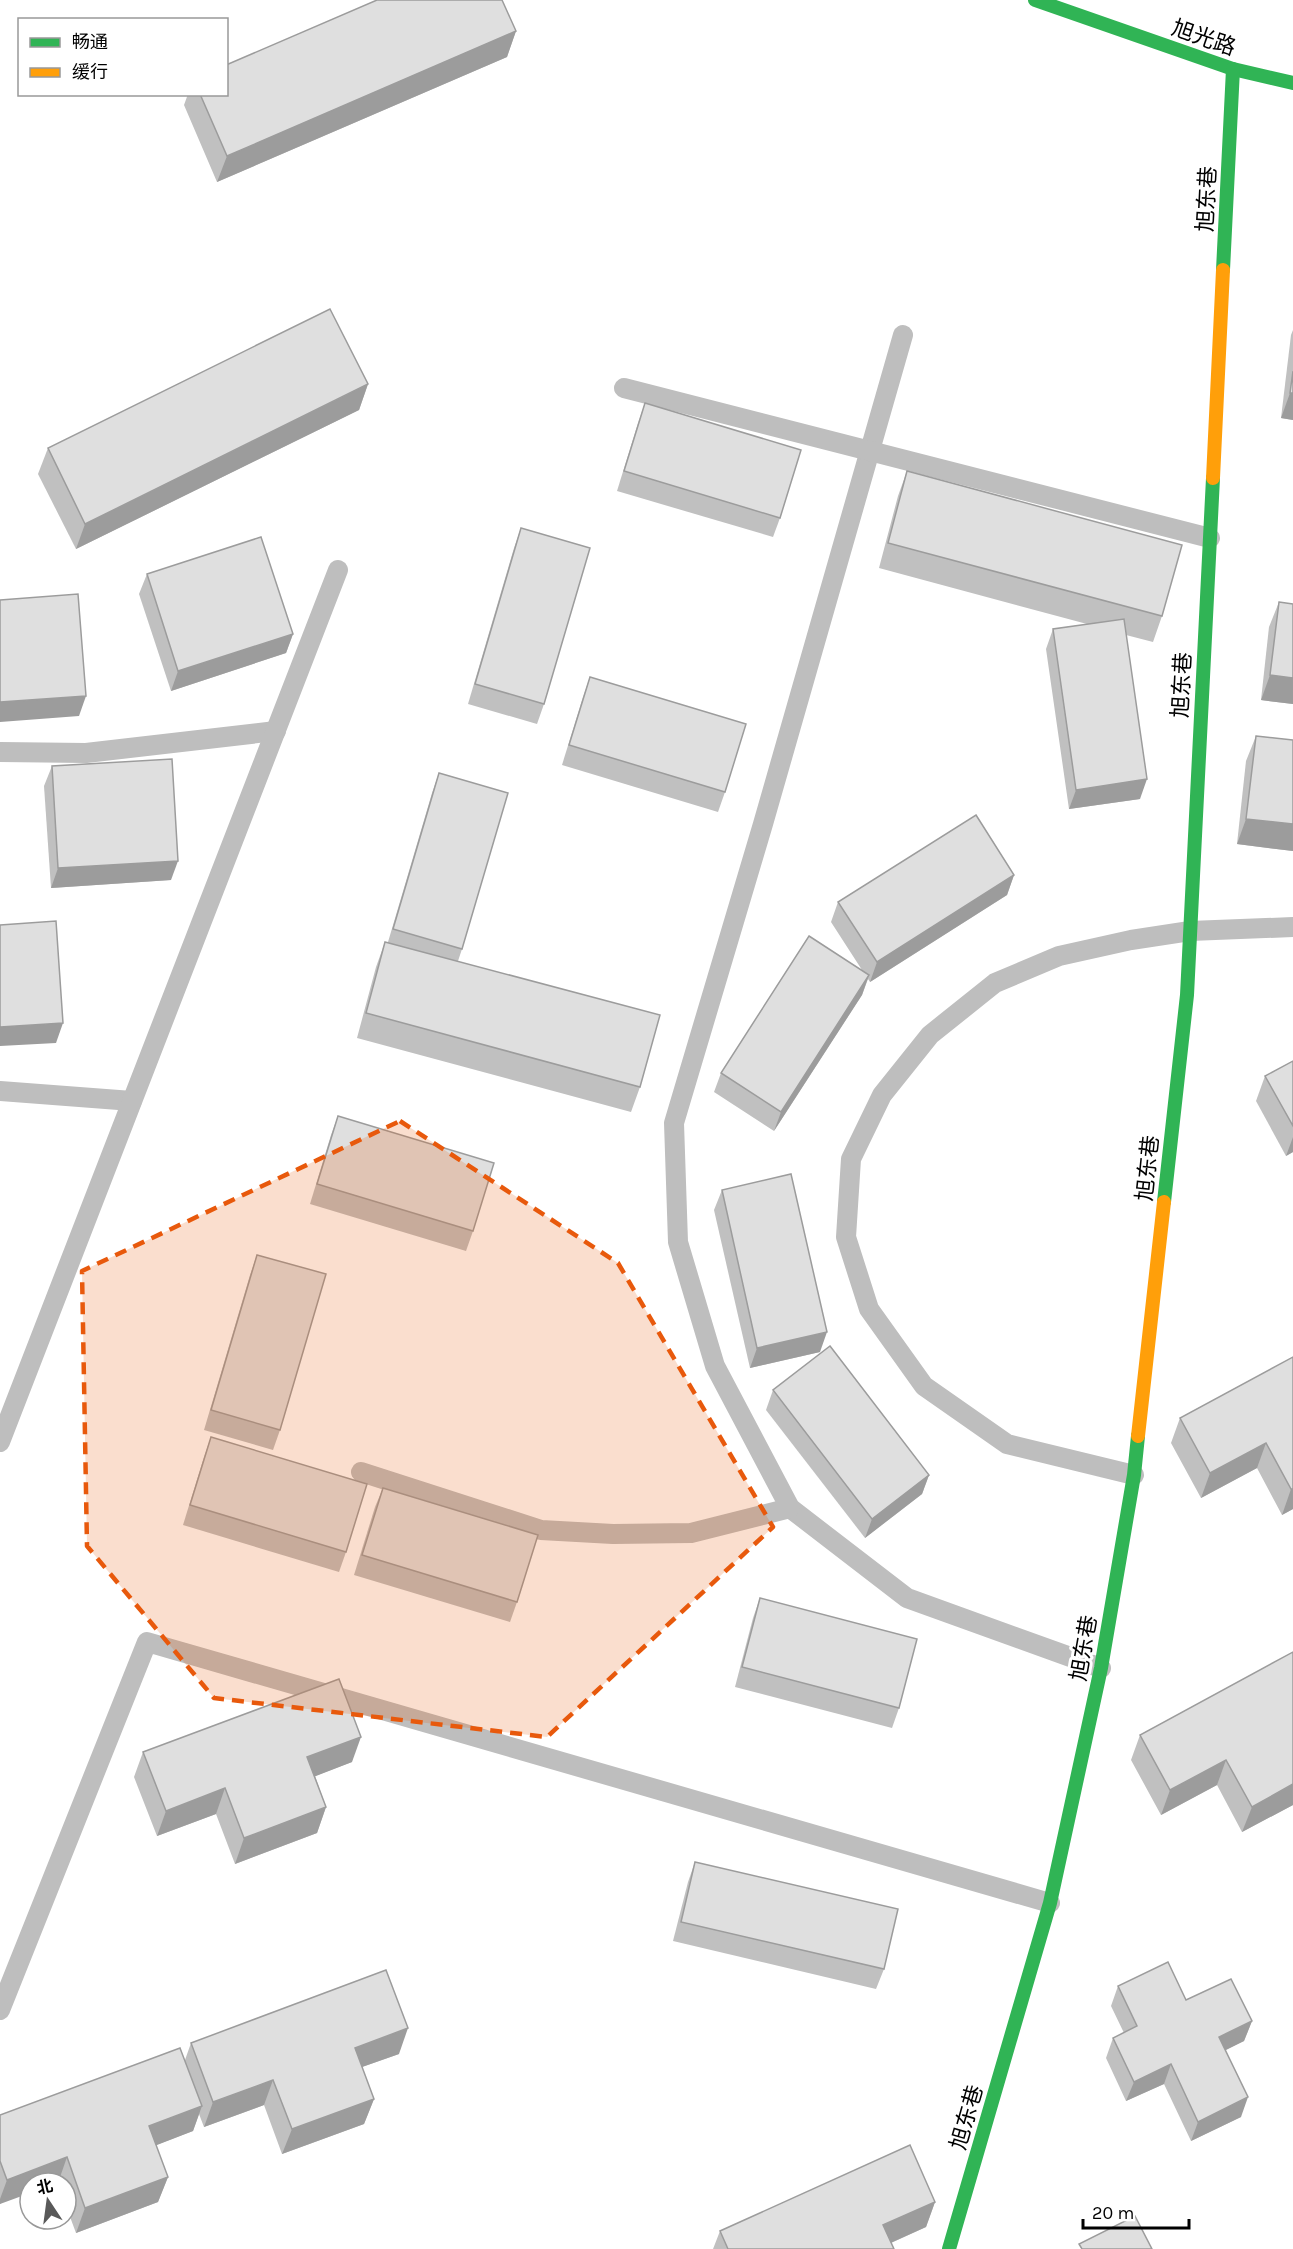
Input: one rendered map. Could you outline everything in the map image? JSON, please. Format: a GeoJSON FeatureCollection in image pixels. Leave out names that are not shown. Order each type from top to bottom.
{"type":"FeatureCollection","features":[{"type":"Feature","properties":{"kind":"street","name":"旭光路"},"geometry":{"type":"LineString","coordinates":[[1035,0],[1233,69],[1293,83]]}},
{"type":"Feature","properties":{"kind":"street","name":"旭东巷"},"geometry":{"type":"LineString","coordinates":[[949,2249],[1050,1903],[1101,1668],[1134,1475],[1186,1007],[1233,69]]}},
{"type":"Feature","properties":{"kind":"lane"},"geometry":{"type":"LineString","coordinates":[[903,335],[872,451],[674,1123],[678,1242],[715,1366],[790,1508],[907,1598],[1101,1668]]}},
{"type":"Feature","properties":{"kind":"lane"},"geometry":{"type":"LineString","coordinates":[[624,388],[1210,538]]}},
{"type":"Feature","properties":{"kind":"lane"},"geometry":{"type":"LineString","coordinates":[[0,1442],[338,570]]}},
{"type":"Feature","properties":{"kind":"lane"},"geometry":{"type":"LineString","coordinates":[[0,752],[86,753],[276,731]]}},
{"type":"Feature","properties":{"kind":"lane"},"geometry":{"type":"LineString","coordinates":[[1134,1475],[1007,1444],[924,1386],[869,1309],[846,1237],[851,1159],[882,1095],[930,1035],[995,983],[1059,956],[1131,940],[1190,931],[1293,927]]}},
{"type":"Feature","properties":{"kind":"lane"},"geometry":{"type":"LineString","coordinates":[[0,1091],[132,1101]]}},
{"type":"Feature","properties":{"kind":"lane"},"geometry":{"type":"LineString","coordinates":[[361,1472],[541,1530],[614,1534],[691,1533],[790,1508]]}},
{"type":"Feature","properties":{"kind":"lane"},"geometry":{"type":"LineString","coordinates":[[0,2010],[147,1642],[1050,1903]]}},
{"type":"Feature","properties":{"kind":"highlighted area"},"geometry":{"type":"Polygon","coordinates":[[[400,1121],[618,1263],[773,1527],[547,1737],[214,1698],[87,1546],[82,1271],[400,1121]]]}},
{"type":"Feature","properties":{"kind":"building"},"geometry":{"type":"Polygon","coordinates":[[[377,0],[502,0],[516,31],[227,156],[201,96],[228,96],[228,64],[377,0]]]}},
{"type":"Feature","properties":{"kind":"building"},"geometry":{"type":"Polygon","coordinates":[[[330,309],[368,384],[85,524],[48,448],[330,309]]]}},
{"type":"Feature","properties":{"kind":"building"},"geometry":{"type":"Polygon","coordinates":[[[1293,371],[1293,393],[1290,393],[1293,371]]]}},
{"type":"Feature","properties":{"kind":"building"},"geometry":{"type":"Polygon","coordinates":[[[645,403],[801,450],[780,518],[624,471],[645,403]]]}},
{"type":"Feature","properties":{"kind":"building"},"geometry":{"type":"Polygon","coordinates":[[[907,471],[1182,545],[1162,616],[888,543],[907,471]]]}},
{"type":"Feature","properties":{"kind":"building"},"geometry":{"type":"Polygon","coordinates":[[[521,528],[590,548],[544,704],[475,684],[521,528]]]}},
{"type":"Feature","properties":{"kind":"building"},"geometry":{"type":"Polygon","coordinates":[[[261,537],[293,634],[178,671],[147,574],[261,537]]]}},
{"type":"Feature","properties":{"kind":"building"},"geometry":{"type":"Polygon","coordinates":[[[78,594],[86,696],[0,702],[0,600],[78,594]]]}},
{"type":"Feature","properties":{"kind":"building"},"geometry":{"type":"Polygon","coordinates":[[[1279,602],[1293,604],[1293,678],[1270,675],[1279,602]]]}},
{"type":"Feature","properties":{"kind":"building"},"geometry":{"type":"Polygon","coordinates":[[[1124,619],[1147,779],[1076,790],[1053,629],[1124,619]]]}},
{"type":"Feature","properties":{"kind":"building"},"geometry":{"type":"Polygon","coordinates":[[[590,677],[746,724],[725,792],[569,745],[590,677]]]}},
{"type":"Feature","properties":{"kind":"building"},"geometry":{"type":"Polygon","coordinates":[[[1256,736],[1293,740],[1293,824],[1246,819],[1256,736]]]}},
{"type":"Feature","properties":{"kind":"building"},"geometry":{"type":"Polygon","coordinates":[[[172,759],[178,861],[58,868],[52,766],[172,759]]]}},
{"type":"Feature","properties":{"kind":"building"},"geometry":{"type":"Polygon","coordinates":[[[439,773],[508,793],[462,949],[393,929],[439,773]]]}},
{"type":"Feature","properties":{"kind":"building"},"geometry":{"type":"Polygon","coordinates":[[[976,815],[1014,875],[877,962],[838,902],[976,815]]]}},
{"type":"Feature","properties":{"kind":"building"},"geometry":{"type":"Polygon","coordinates":[[[56,921],[63,1023],[0,1027],[0,925],[56,921]]]}},
{"type":"Feature","properties":{"kind":"building"},"geometry":{"type":"Polygon","coordinates":[[[809,936],[869,975],[781,1112],[721,1073],[809,936]]]}},
{"type":"Feature","properties":{"kind":"building"},"geometry":{"type":"Polygon","coordinates":[[[385,942],[660,1015],[640,1087],[366,1013],[385,942]]]}},
{"type":"Feature","properties":{"kind":"building"},"geometry":{"type":"Polygon","coordinates":[[[1293,1061],[1293,1126],[1265,1076],[1293,1061]]]}},
{"type":"Feature","properties":{"kind":"building"},"geometry":{"type":"Polygon","coordinates":[[[338,1116],[494,1163],[473,1231],[317,1184],[338,1116]]]}},
{"type":"Feature","properties":{"kind":"building"},"geometry":{"type":"Polygon","coordinates":[[[791,1174],[827,1332],[757,1348],[722,1190],[791,1174]]]}},
{"type":"Feature","properties":{"kind":"building"},"geometry":{"type":"Polygon","coordinates":[[[257,1255],[326,1274],[280,1430],[211,1410],[257,1255]]]}},
{"type":"Feature","properties":{"kind":"building"},"geometry":{"type":"Polygon","coordinates":[[[830,1346],[929,1475],[872,1519],[773,1390],[830,1346]]]}},
{"type":"Feature","properties":{"kind":"building"},"geometry":{"type":"Polygon","coordinates":[[[1293,1357],[1293,1489],[1266,1443],[1210,1473],[1180,1418],[1293,1357]]]}},
{"type":"Feature","properties":{"kind":"building"},"geometry":{"type":"Polygon","coordinates":[[[211,1437],[367,1484],[346,1552],[190,1505],[211,1437]]]}},
{"type":"Feature","properties":{"kind":"building"},"geometry":{"type":"Polygon","coordinates":[[[383,1488],[538,1535],[517,1602],[362,1555],[383,1488]]]}},
{"type":"Feature","properties":{"kind":"building"},"geometry":{"type":"Polygon","coordinates":[[[760,1598],[917,1639],[899,1708],[742,1667],[760,1598]]]}},
{"type":"Feature","properties":{"kind":"building"},"geometry":{"type":"Polygon","coordinates":[[[1293,1652],[1293,1784],[1252,1807],[1226,1760],[1170,1790],[1140,1735],[1293,1652]]]}},
{"type":"Feature","properties":{"kind":"building"},"geometry":{"type":"Polygon","coordinates":[[[339,1679],[361,1737],[307,1757],[326,1807],[244,1838],[225,1788],[166,1811],[143,1752],[339,1679]]]}},
{"type":"Feature","properties":{"kind":"building"},"geometry":{"type":"Polygon","coordinates":[[[695,1862],[898,1909],[884,1969],[681,1922],[695,1862]]]}},
{"type":"Feature","properties":{"kind":"building"},"geometry":{"type":"Polygon","coordinates":[[[1168,1962],[1186,2000],[1231,1979],[1252,2021],[1219,2037],[1248,2097],[1198,2122],[1171,2064],[1134,2082],[1113,2038],[1137,2026],[1118,1986],[1168,1962]]]}},
{"type":"Feature","properties":{"kind":"building"},"geometry":{"type":"Polygon","coordinates":[[[386,1970],[408,2028],[355,2048],[374,2099],[292,2129],[273,2080],[213,2102],[191,2043],[386,1970]]]}},
{"type":"Feature","properties":{"kind":"building"},"geometry":{"type":"Polygon","coordinates":[[[180,2048],[202,2106],[149,2126],[168,2177],[85,2208],[78,2188],[78,2171],[72,2171],[67,2157],[30,2171],[18,2171],[18,2176],[7,2180],[0,2161],[0,2115],[180,2048]]]}},
{"type":"Feature","properties":{"kind":"building"},"geometry":{"type":"Polygon","coordinates":[[[910,2145],[935,2202],[883,2225],[894,2249],[728,2249],[720,2231],[910,2145]]]}},
{"type":"Feature","properties":{"kind":"building"},"geometry":{"type":"Polygon","coordinates":[[[1135,2216],[1152,2249],[1082,2249],[1079,2244],[1135,2216]]]}},
{"type":"Feature","properties":{"kind":"traffic: fast"},"geometry":{"type":"LineString","coordinates":[[1035,0],[1233,69],[1293,83]]}},
{"type":"Feature","properties":{"kind":"traffic: fast"},"geometry":{"type":"LineString","coordinates":[[1223,270],[1233,69]]}},
{"type":"Feature","properties":{"kind":"traffic: fast"},"geometry":{"type":"LineString","coordinates":[[1164,1202],[1187,995],[1213,478]]}},
{"type":"Feature","properties":{"kind":"traffic: fast"},"geometry":{"type":"LineString","coordinates":[[949,2249],[1050,1903],[1101,1668],[1134,1475],[1138,1436]]}},
{"type":"Feature","properties":{"kind":"traffic: slow"},"geometry":{"type":"LineString","coordinates":[[1213,478],[1223,270]]}},
{"type":"Feature","properties":{"kind":"traffic: slow"},"geometry":{"type":"LineString","coordinates":[[1138,1436],[1164,1202]]}}]}
